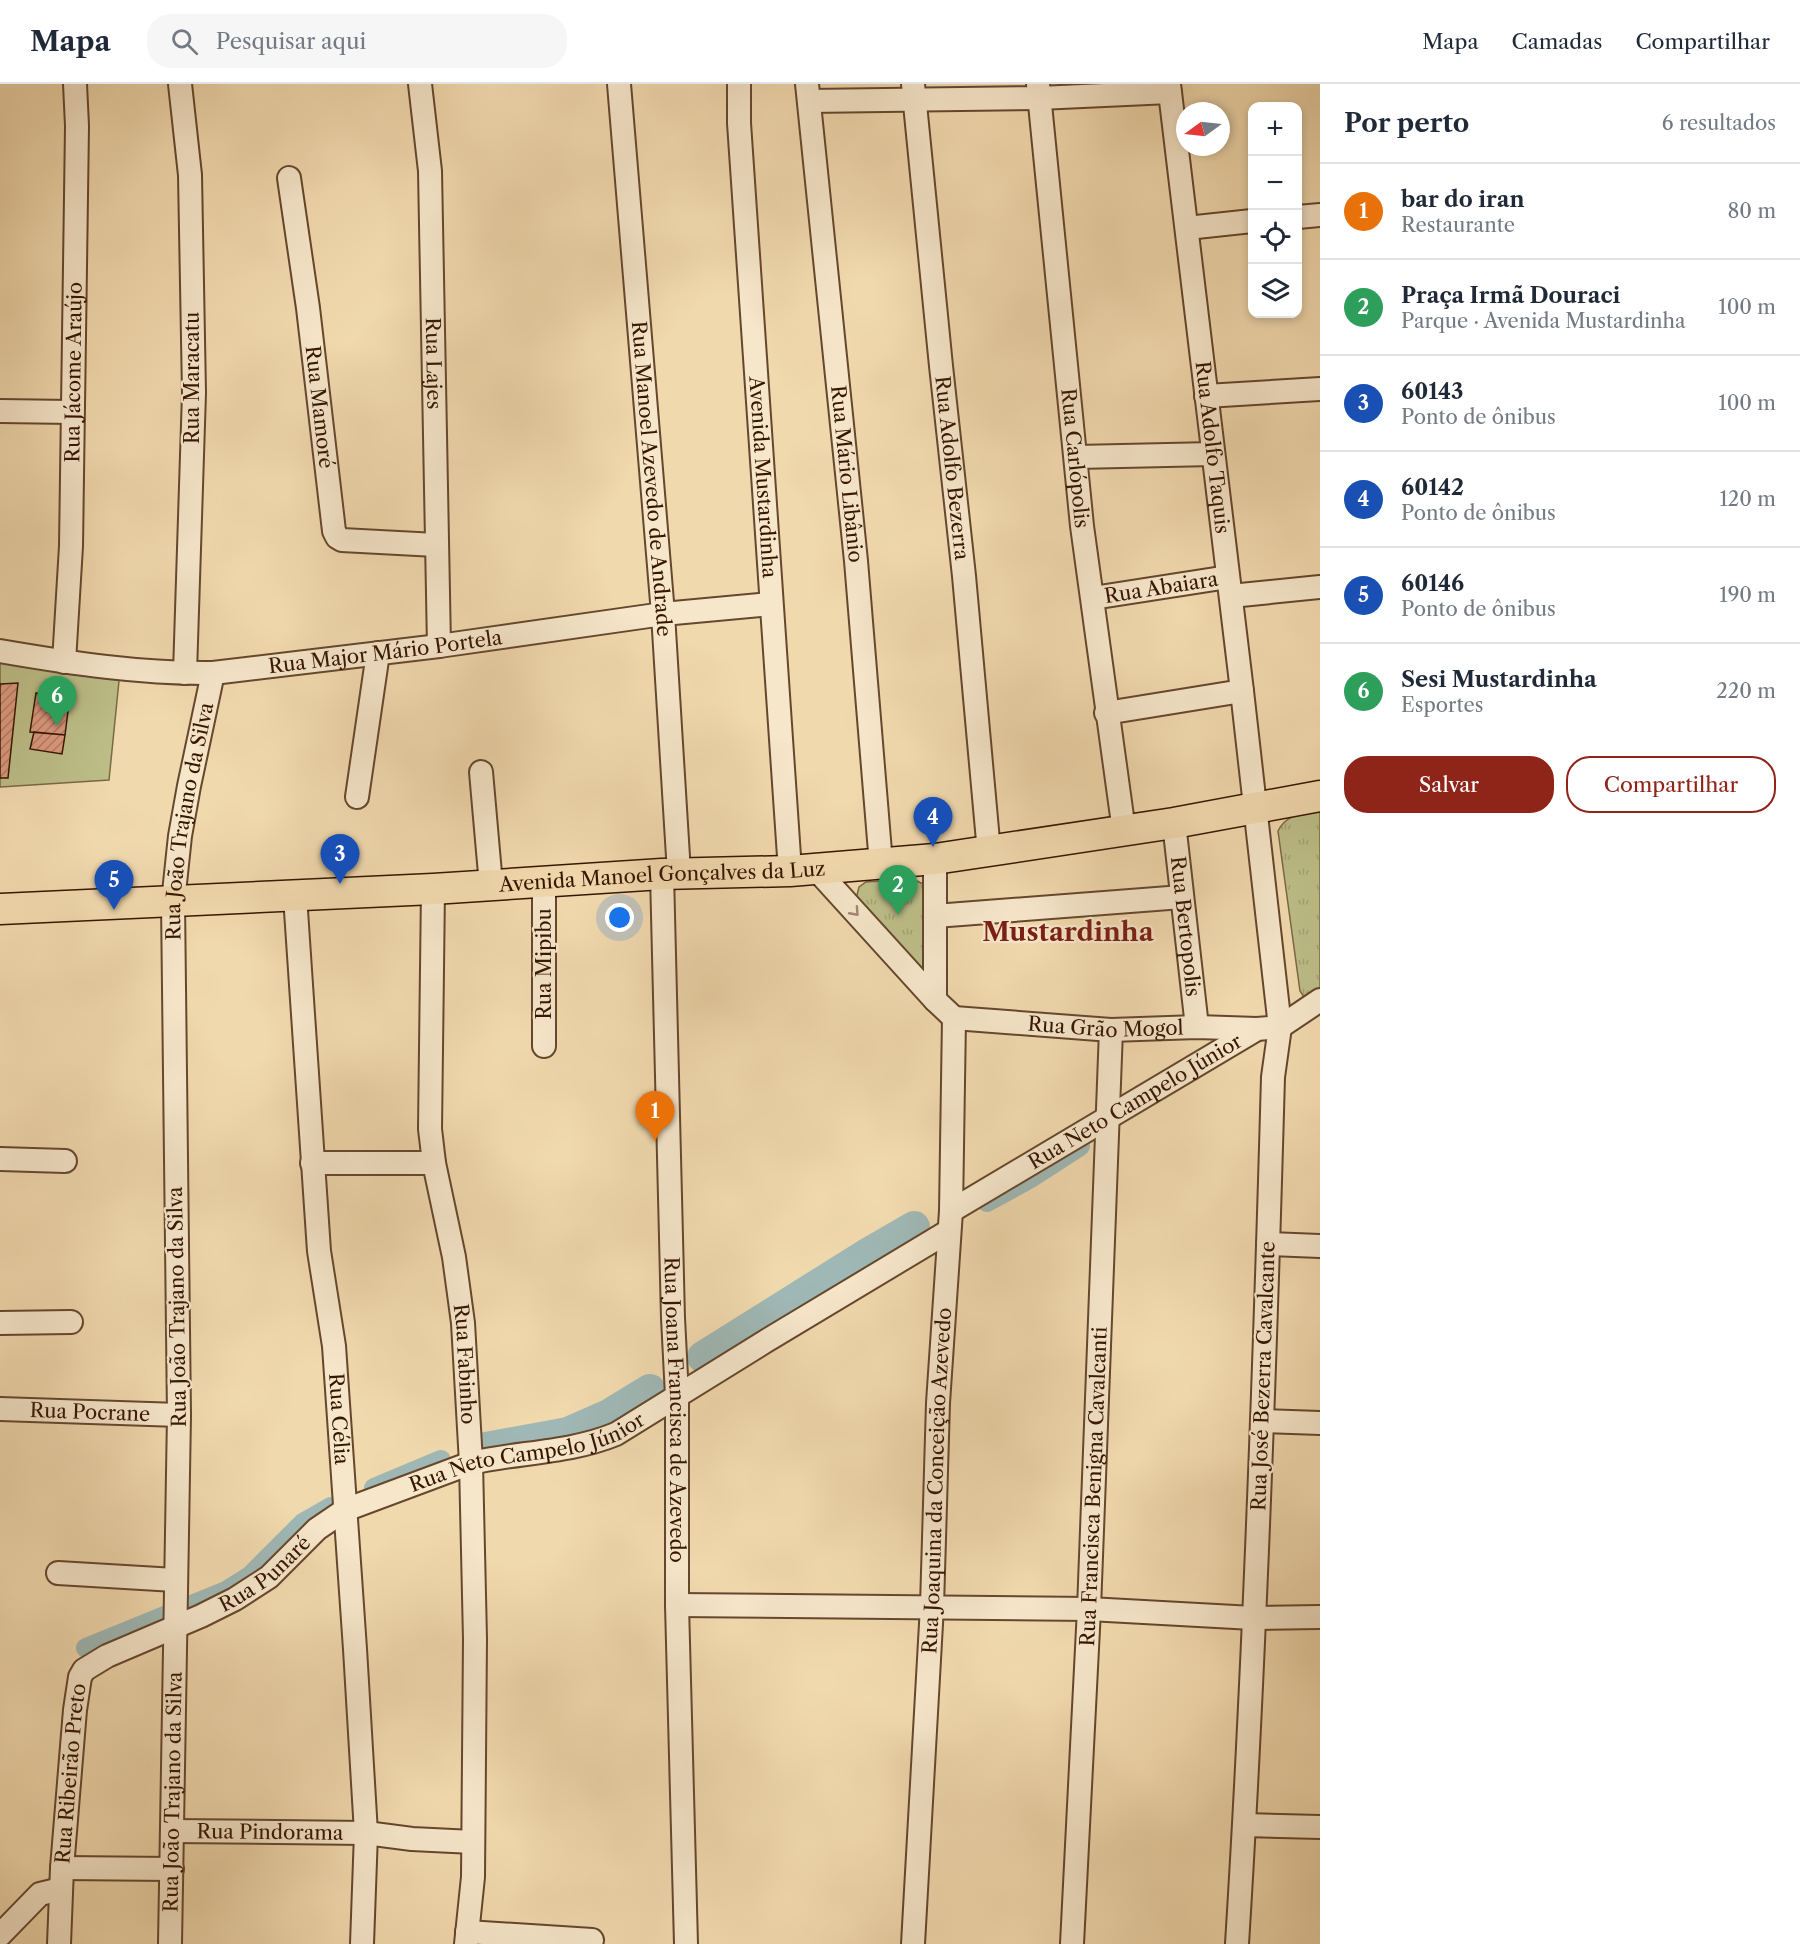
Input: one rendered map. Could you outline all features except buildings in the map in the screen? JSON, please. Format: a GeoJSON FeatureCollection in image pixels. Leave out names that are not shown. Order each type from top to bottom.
{"type":"FeatureCollection","features":[{"type":"Feature","properties":{"kind":"main road","name":"Avenida Manoel Gonçalves da Luz"},"geometry":{"type":"LineString","coordinates":[[0,909],[433,889],[882,864],[988,852],[1124,831],[1255,810],[1320,796]]}},
{"type":"Feature","properties":{"kind":"street","name":"Rua Jácome Araújo"},"geometry":{"type":"LineString","coordinates":[[64,662],[71,546],[77,126],[75,84]]}},
{"type":"Feature","properties":{"kind":"street","name":"Rua Maracatu"},"geometry":{"type":"LineString","coordinates":[[180,84],[190,175],[194,393],[185,673]]}},
{"type":"Feature","properties":{"kind":"street","name":"Rua Lajes"},"geometry":{"type":"LineString","coordinates":[[420,84],[430,171],[436,545],[440,645]]}},
{"type":"Feature","properties":{"kind":"street","name":"Rua Manoel Azevedo de Andrade"},"geometry":{"type":"LineString","coordinates":[[619,84],[663,614],[671,874]]}},
{"type":"Feature","properties":{"kind":"street","name":"Avenida Mustardinha"},"geometry":{"type":"LineString","coordinates":[[739,84],[739,123],[771,604],[803,870]]}},
{"type":"Feature","properties":{"kind":"street"},"geometry":{"type":"LineString","coordinates":[[808,93],[1169,88]]}},
{"type":"Feature","properties":{"kind":"street","name":"Rua Adolfo Taquis"},"geometry":{"type":"LineString","coordinates":[[1169,88],[1255,810]]}},
{"type":"Feature","properties":{"kind":"street","name":"Rua Carlópolis"},"geometry":{"type":"LineString","coordinates":[[1039,91],[1082,526],[1124,831]]}},
{"type":"Feature","properties":{"kind":"street","name":"Rua Mário Libânio"},"geometry":{"type":"LineString","coordinates":[[808,93],[856,561],[882,864]]}},
{"type":"Feature","properties":{"kind":"street","name":"Rua Adolfo Bezerra"},"geometry":{"type":"LineString","coordinates":[[914,93],[966,599],[988,852]]}},
{"type":"Feature","properties":{"kind":"street","name":"Rua Mamoré"},"geometry":{"type":"LineString","coordinates":[[289,178],[308,308],[334,531],[342,540],[436,545]]}},
{"type":"Feature","properties":{"kind":"street"},"geometry":{"type":"LineString","coordinates":[[1302,216],[1320,214]]}},
{"type":"Feature","properties":{"kind":"street"},"geometry":{"type":"LineString","coordinates":[[1187,228],[1248,221]]}},
{"type":"Feature","properties":{"kind":"street"},"geometry":{"type":"LineString","coordinates":[[1206,396],[1320,389]]}},
{"type":"Feature","properties":{"kind":"street"},"geometry":{"type":"LineString","coordinates":[[0,411],[72,412]]}},
{"type":"Feature","properties":{"kind":"street"},"geometry":{"type":"LineString","coordinates":[[1076,457],[1213,454]]}},
{"type":"Feature","properties":{"kind":"street","name":"Rua Abaiara"},"geometry":{"type":"LineString","coordinates":[[1093,598],[1230,586],[1320,587]]}},
{"type":"Feature","properties":{"kind":"street","name":"Rua Major Mário Portela"},"geometry":{"type":"LineString","coordinates":[[0,651],[64,662],[185,673],[213,673],[663,614],[771,604]]}},
{"type":"Feature","properties":{"kind":"street"},"geometry":{"type":"LineString","coordinates":[[357,797],[378,653]]}},
{"type":"Feature","properties":{"kind":"street","name":"Rua João Trajano da Silva"},"geometry":{"type":"LineString","coordinates":[[170,1944],[179,1416],[173,902],[180,837],[213,673]]}},
{"type":"Feature","properties":{"kind":"street"},"geometry":{"type":"LineString","coordinates":[[1106,712],[1242,691]]}},
{"type":"Feature","properties":{"kind":"street"},"geometry":{"type":"LineString","coordinates":[[482,772],[491,885]]}},
{"type":"Feature","properties":{"kind":"street","name":"Rua José Bezerra Cavalcante"},"geometry":{"type":"LineString","coordinates":[[1237,1944],[1245,1825],[1262,1421],[1273,1077],[1280,1027],[1255,810]]}},
{"type":"Feature","properties":{"kind":"street","name":"Rua Bertopolis"},"geometry":{"type":"LineString","coordinates":[[1174,823],[1197,1027]]}},
{"type":"Feature","properties":{"kind":"street"},"geometry":{"type":"LineString","coordinates":[[935,859],[935,1000]]}},
{"type":"Feature","properties":{"kind":"street"},"geometry":{"type":"LineString","coordinates":[[803,870],[954,1018]]}},
{"type":"Feature","properties":{"kind":"street","name":"Rua Joana Francisca de Azevedo"},"geometry":{"type":"LineString","coordinates":[[671,874],[677,1605],[687,1944]]}},
{"type":"Feature","properties":{"kind":"street","name":"Rua Mipibu"},"geometry":{"type":"LineString","coordinates":[[544,882],[544,1046]]}},
{"type":"Feature","properties":{"kind":"street","name":"Rua Fabinho"},"geometry":{"type":"LineString","coordinates":[[433,889],[430,1129],[434,1163],[454,1257],[463,1323],[471,1463],[475,1639],[473,1877],[467,1938]]}},
{"type":"Feature","properties":{"kind":"street","name":"Rua Célia"},"geometry":{"type":"LineString","coordinates":[[295,896],[319,1251],[334,1346],[366,1833],[362,1944]]}},
{"type":"Feature","properties":{"kind":"street"},"geometry":{"type":"LineString","coordinates":[[935,916],[1182,897]]}},
{"type":"Feature","properties":{"kind":"street","name":"Rua Neto Campelo Júnior"},"geometry":{"type":"LineString","coordinates":[[345,1510],[471,1463],[593,1443],[616,1434],[1108,1118],[1257,1029],[1280,1027],[1320,1000]]}},
{"type":"Feature","properties":{"kind":"street","name":"Rua Grão Mogol"},"geometry":{"type":"LineString","coordinates":[[954,1018],[1111,1030],[1197,1027],[1257,1029]]}},
{"type":"Feature","properties":{"kind":"street","name":"Rua Joaquina da Conceição Azevedo"},"geometry":{"type":"LineString","coordinates":[[913,1944],[932,1606],[938,1403],[950,1221],[954,1018]]}},
{"type":"Feature","properties":{"kind":"street","name":"Rua Francisca Benigna Cavalcanti"},"geometry":{"type":"LineString","coordinates":[[1072,1944],[1089,1609],[1111,1030]]}},
{"type":"Feature","properties":{"kind":"street"},"geometry":{"type":"LineString","coordinates":[[0,1160],[65,1161]]}},
{"type":"Feature","properties":{"kind":"street"},"geometry":{"type":"LineString","coordinates":[[312,1163],[434,1163]]}},
{"type":"Feature","properties":{"kind":"street"},"geometry":{"type":"LineString","coordinates":[[1268,1244],[1320,1246]]}},
{"type":"Feature","properties":{"kind":"street"},"geometry":{"type":"LineString","coordinates":[[0,1323],[72,1322]]}},
{"type":"Feature","properties":{"kind":"street","name":"Rua Pocrane"},"geometry":{"type":"LineString","coordinates":[[0,1409],[179,1416]]}},
{"type":"Feature","properties":{"kind":"street"},"geometry":{"type":"LineString","coordinates":[[1262,1421],[1320,1423]]}},
{"type":"Feature","properties":{"kind":"street","name":"Rua Punaré"},"geometry":{"type":"LineString","coordinates":[[175,1618],[235,1599],[269,1577],[317,1529],[345,1510]]}},
{"type":"Feature","properties":{"kind":"street"},"geometry":{"type":"LineString","coordinates":[[58,1573],[175,1580]]}},
{"type":"Feature","properties":{"kind":"street"},"geometry":{"type":"LineString","coordinates":[[677,1605],[932,1606],[1089,1609],[1253,1618],[1320,1617]]}},
{"type":"Feature","properties":{"kind":"street","name":"Rua Ribeirão Preto"},"geometry":{"type":"LineString","coordinates":[[59,1944],[75,1710],[80,1677],[88,1667],[175,1618]]}},
{"type":"Feature","properties":{"kind":"street"},"geometry":{"type":"LineString","coordinates":[[1245,1825],[1320,1827]]}},
{"type":"Feature","properties":{"kind":"street","name":"Rua Pindorama"},"geometry":{"type":"LineString","coordinates":[[172,1831],[366,1833]]}},
{"type":"Feature","properties":{"kind":"street"},"geometry":{"type":"LineString","coordinates":[[366,1833],[412,1839],[473,1842]]}},
{"type":"Feature","properties":{"kind":"street"},"geometry":{"type":"LineString","coordinates":[[0,1935],[40,1894],[62,1879],[172,1869]]}},
{"type":"Feature","properties":{"kind":"street"},"geometry":{"type":"LineString","coordinates":[[467,1938],[592,1940]]}},
{"type":"Feature","properties":{"kind":"green space"},"geometry":{"type":"Polygon","coordinates":[[[0,662],[120,671],[109,780],[0,787],[0,662]]]}},
{"type":"Feature","properties":{"kind":"green space"},"geometry":{"type":"Polygon","coordinates":[[[1320,810],[1320,996],[1304,997],[1300,991],[1278,831],[1281,825],[1290,818],[1320,810]]]}},
{"type":"Feature","properties":{"kind":"green space"},"geometry":{"type":"Polygon","coordinates":[[[913,879],[925,885],[928,965],[919,968],[856,899],[859,887],[866,882],[913,879]]]}},
{"type":"Feature","properties":{"kind":"waterway"},"geometry":{"type":"LineString","coordinates":[[987,1202],[1029,1179],[1080,1146]]}},
{"type":"Feature","properties":{"kind":"waterway"},"geometry":{"type":"LineString","coordinates":[[703,1357],[914,1227]]}},
{"type":"Feature","properties":{"kind":"waterway"},"geometry":{"type":"LineString","coordinates":[[486,1448],[568,1433],[609,1415],[650,1390]]}},
{"type":"Feature","properties":{"kind":"waterway"},"geometry":{"type":"LineString","coordinates":[[374,1488],[441,1460]]}},
{"type":"Feature","properties":{"kind":"waterway"},"geometry":{"type":"LineString","coordinates":[[86,1648],[226,1591],[250,1576],[303,1523],[331,1507]]}},
{"type":"Feature","properties":{"kind":"place","name":"Sesi Mustardinha"},"geometry":{"type":"Point","coordinates":[57,726]}},
{"type":"Feature","properties":{"kind":"place","name":"60142"},"geometry":{"type":"Point","coordinates":[933,847]}},
{"type":"Feature","properties":{"kind":"place","name":"60143"},"geometry":{"type":"Point","coordinates":[340,884]}},
{"type":"Feature","properties":{"kind":"place","name":"60146"},"geometry":{"type":"Point","coordinates":[114,910]}},
{"type":"Feature","properties":{"kind":"place","name":"Praça Irmã Douraci"},"geometry":{"type":"Point","coordinates":[898,915]}},
{"type":"Feature","properties":{"kind":"place","name":"bar do iran"},"geometry":{"type":"Point","coordinates":[655,1141]}},
{"type":"Feature","properties":{"kind":"district","name":"Mustardinha"},"geometry":{"type":"Point","coordinates":[1068,932]}}]}
